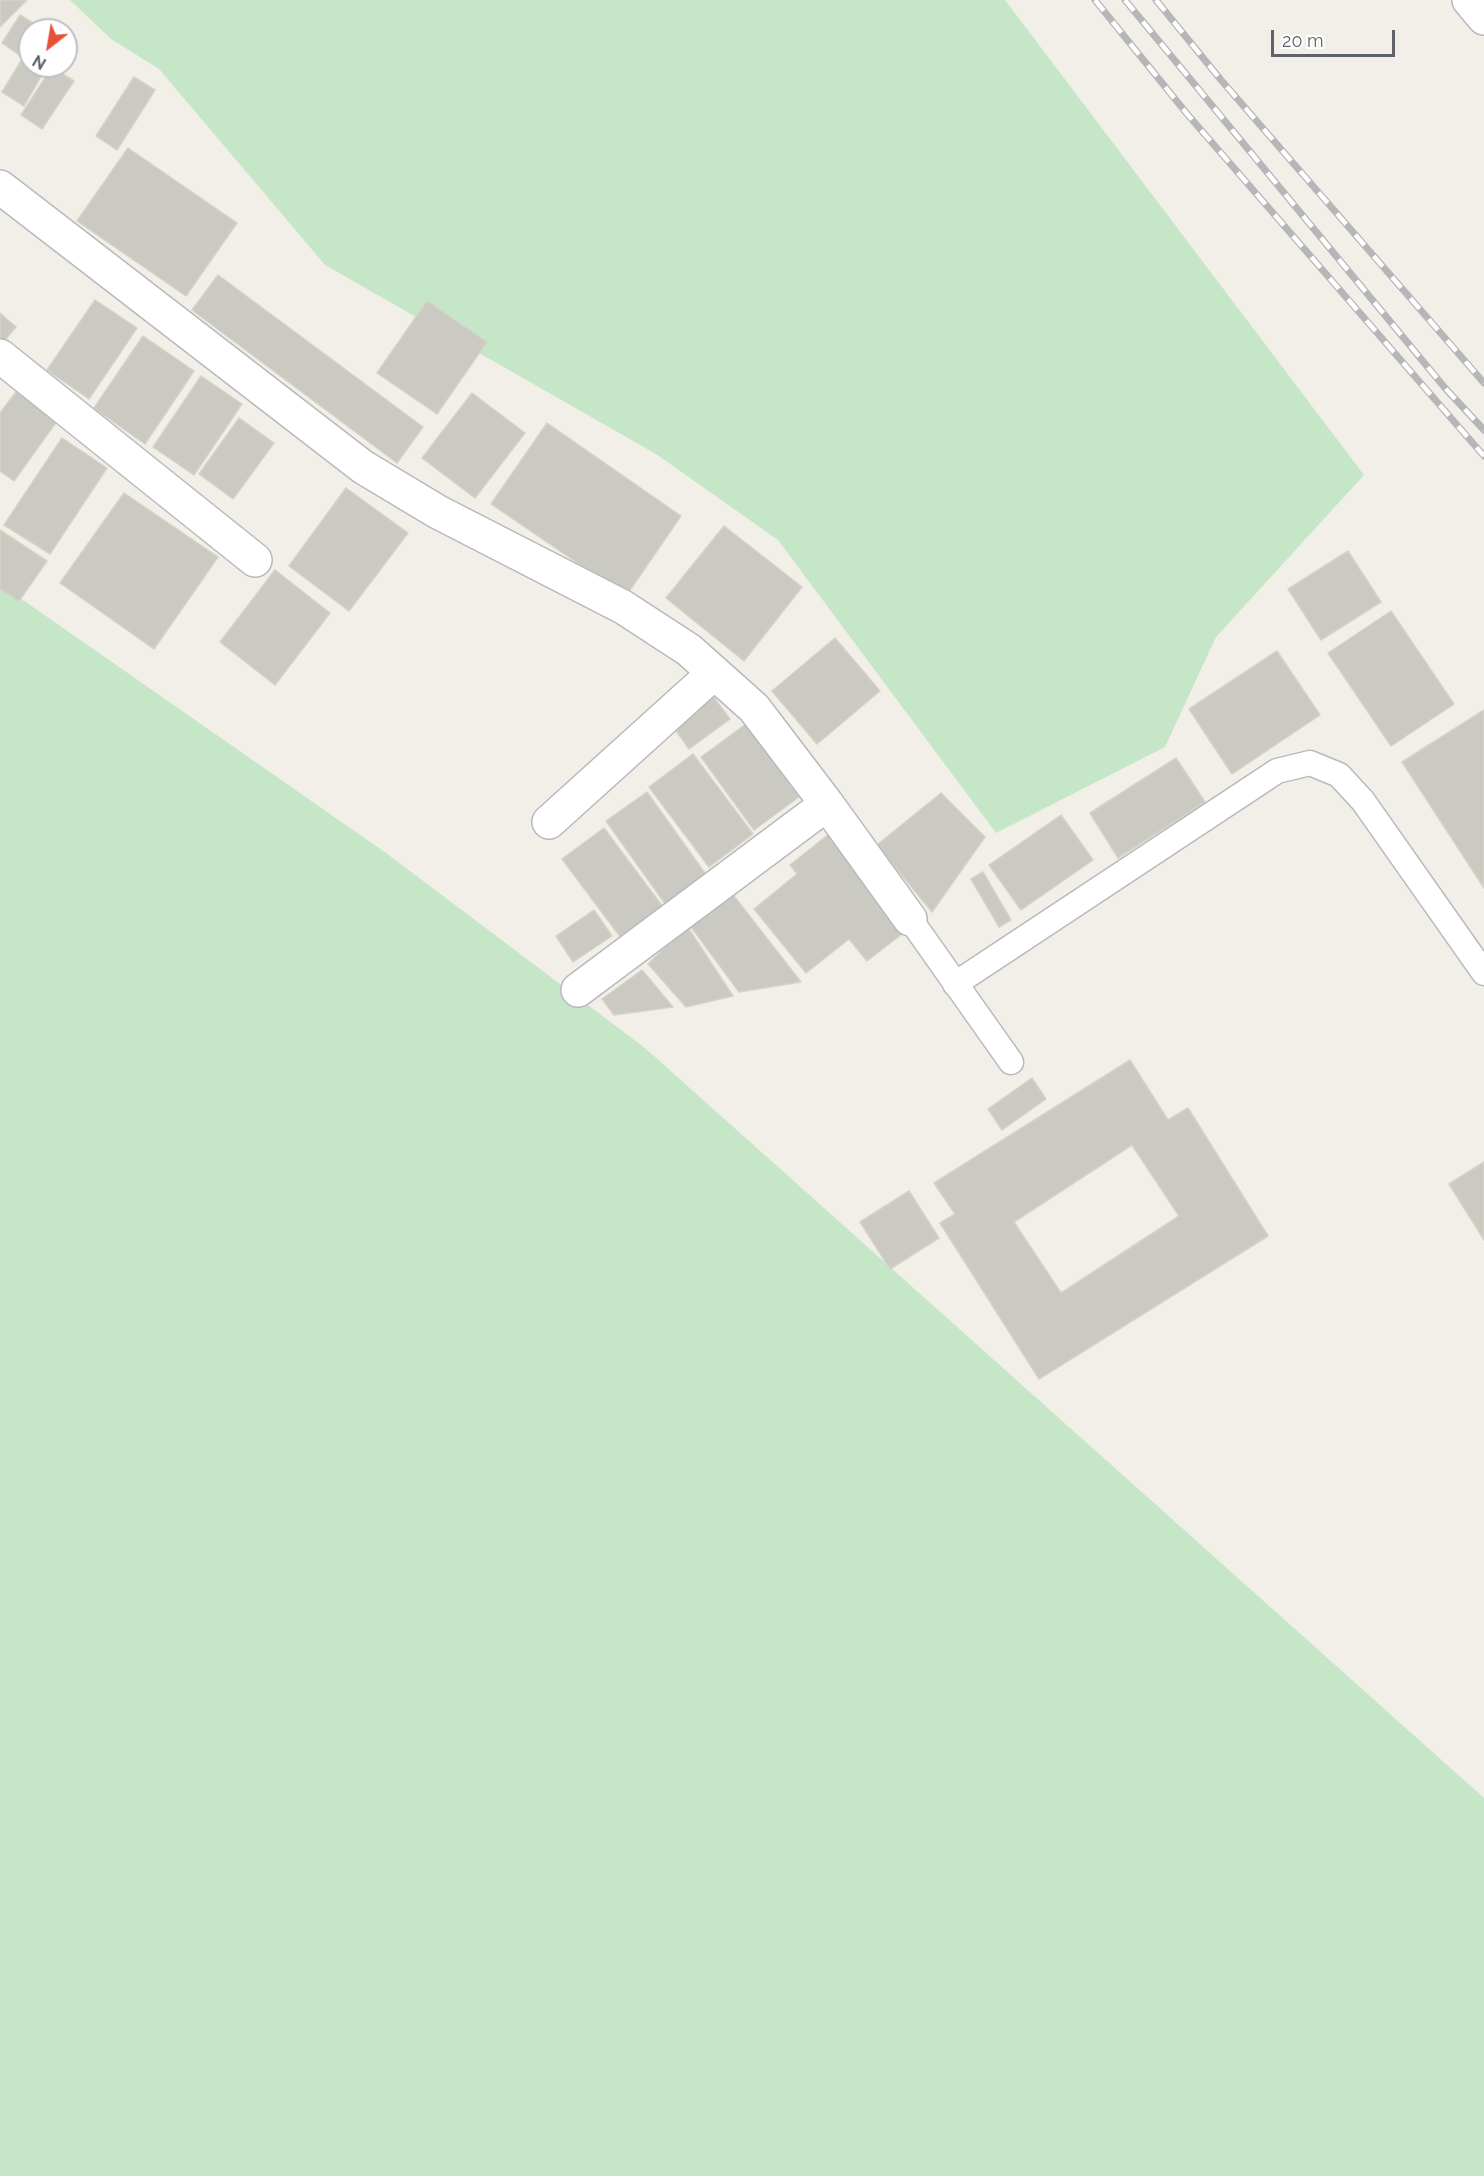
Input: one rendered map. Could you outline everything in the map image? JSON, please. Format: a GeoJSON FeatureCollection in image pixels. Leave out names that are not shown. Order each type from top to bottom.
{"type":"FeatureCollection","features":[{"type":"Feature","properties":{"kind":"street"},"geometry":{"type":"LineString","coordinates":[[1469,0],[1484,18]]}},
{"type":"Feature","properties":{"kind":"street"},"geometry":{"type":"LineString","coordinates":[[0,187],[363,467],[438,512],[623,607],[689,650],[754,708],[910,919]]}},
{"type":"Feature","properties":{"kind":"street"},"geometry":{"type":"LineString","coordinates":[[0,356],[255,560]]}},
{"type":"Feature","properties":{"kind":"street"},"geometry":{"type":"LineString","coordinates":[[549,822],[714,673]]}},
{"type":"Feature","properties":{"kind":"street"},"geometry":{"type":"LineString","coordinates":[[578,990],[827,804]]}},
{"type":"Feature","properties":{"kind":"lane"},"geometry":{"type":"LineString","coordinates":[[956,984],[1277,771],[1310,763],[1339,775],[1364,801],[1484,973]]}},
{"type":"Feature","properties":{"kind":"lane"},"geometry":{"type":"LineString","coordinates":[[910,919],[1011,1062]]}},
{"type":"Feature","properties":{"kind":"green space"},"geometry":{"type":"Polygon","coordinates":[[[70,0],[1005,0],[1364,475],[1216,637],[1165,747],[996,833],[778,540],[656,454],[325,265],[159,69],[111,39],[70,0]]]}},
{"type":"Feature","properties":{"kind":"green space"},"geometry":{"type":"Polygon","coordinates":[[[0,584],[386,853],[645,1048],[1484,1798],[1484,2176],[0,2176],[0,584]]]}},
{"type":"Feature","properties":{"kind":"building"},"geometry":{"type":"Polygon","coordinates":[[[0,0],[27,0],[0,27],[0,0]]]}},
{"type":"Feature","properties":{"kind":"building"},"geometry":{"type":"Polygon","coordinates":[[[18,18],[18,54],[2,43],[18,18]]]}},
{"type":"Feature","properties":{"kind":"building"},"geometry":{"type":"Polygon","coordinates":[[[18,66],[18,78],[40,78],[24,106],[2,92],[18,66]]]}},
{"type":"Feature","properties":{"kind":"building"},"geometry":{"type":"Polygon","coordinates":[[[134,77],[155,90],[117,150],[96,136],[134,77]]]}},
{"type":"Feature","properties":{"kind":"building"},"geometry":{"type":"Polygon","coordinates":[[[45,78],[69,78],[74,81],[42,129],[21,115],[45,78]]]}},
{"type":"Feature","properties":{"kind":"building"},"geometry":{"type":"Polygon","coordinates":[[[128,148],[237,223],[186,296],[77,221],[128,148]]]}},
{"type":"Feature","properties":{"kind":"building"},"geometry":{"type":"Polygon","coordinates":[[[218,275],[423,427],[397,463],[192,310],[218,275]]]}},
{"type":"Feature","properties":{"kind":"building"},"geometry":{"type":"Polygon","coordinates":[[[95,300],[137,328],[89,399],[47,370],[95,300]]]}},
{"type":"Feature","properties":{"kind":"building"},"geometry":{"type":"Polygon","coordinates":[[[427,301],[487,342],[437,414],[377,373],[427,301]]]}},
{"type":"Feature","properties":{"kind":"building"},"geometry":{"type":"Polygon","coordinates":[[[0,313],[16,327],[0,346],[0,313]]]}},
{"type":"Feature","properties":{"kind":"building"},"geometry":{"type":"Polygon","coordinates":[[[143,336],[194,371],[145,444],[94,408],[143,336]]]}},
{"type":"Feature","properties":{"kind":"building"},"geometry":{"type":"Polygon","coordinates":[[[201,376],[242,404],[194,475],[153,447],[201,376]]]}},
{"type":"Feature","properties":{"kind":"building"},"geometry":{"type":"Polygon","coordinates":[[[16,392],[57,421],[14,481],[0,471],[0,413],[16,392]]]}},
{"type":"Feature","properties":{"kind":"building"},"geometry":{"type":"Polygon","coordinates":[[[472,393],[525,433],[475,498],[422,458],[472,393]]]}},
{"type":"Feature","properties":{"kind":"building"},"geometry":{"type":"Polygon","coordinates":[[[239,418],[274,443],[233,499],[199,474],[239,418]]]}},
{"type":"Feature","properties":{"kind":"building"},"geometry":{"type":"Polygon","coordinates":[[[547,423],[681,516],[626,596],[491,504],[547,423]]]}},
{"type":"Feature","properties":{"kind":"building"},"geometry":{"type":"Polygon","coordinates":[[[62,438],[107,468],[50,554],[4,525],[62,438]]]}},
{"type":"Feature","properties":{"kind":"building"},"geometry":{"type":"Polygon","coordinates":[[[346,488],[408,533],[349,611],[289,566],[346,488]]]}},
{"type":"Feature","properties":{"kind":"building"},"geometry":{"type":"Polygon","coordinates":[[[124,493],[218,557],[154,649],[60,583],[124,493]]]}},
{"type":"Feature","properties":{"kind":"building"},"geometry":{"type":"Polygon","coordinates":[[[724,526],[802,587],[744,661],[666,598],[724,526]]]}},
{"type":"Feature","properties":{"kind":"building"},"geometry":{"type":"Polygon","coordinates":[[[0,530],[47,561],[19,601],[0,589],[0,530]]]}},
{"type":"Feature","properties":{"kind":"building"},"geometry":{"type":"Polygon","coordinates":[[[1348,551],[1381,602],[1321,640],[1288,589],[1348,551]]]}},
{"type":"Feature","properties":{"kind":"building"},"geometry":{"type":"Polygon","coordinates":[[[275,570],[330,613],[275,685],[220,642],[275,570]]]}},
{"type":"Feature","properties":{"kind":"building"},"geometry":{"type":"Polygon","coordinates":[[[1391,611],[1454,704],[1391,746],[1328,653],[1391,611]]]}},
{"type":"Feature","properties":{"kind":"building"},"geometry":{"type":"Polygon","coordinates":[[[835,638],[880,691],[817,744],[772,691],[835,638]]]}},
{"type":"Feature","properties":{"kind":"building"},"geometry":{"type":"Polygon","coordinates":[[[1277,651],[1320,715],[1232,774],[1189,709],[1277,651]]]}},
{"type":"Feature","properties":{"kind":"building"},"geometry":{"type":"Polygon","coordinates":[[[712,695],[730,719],[689,749],[672,725],[712,695]]]}},
{"type":"Feature","properties":{"kind":"building"},"geometry":{"type":"Polygon","coordinates":[[[1484,710],[1484,888],[1402,762],[1484,710]]]}},
{"type":"Feature","properties":{"kind":"building"},"geometry":{"type":"Polygon","coordinates":[[[746,724],[799,797],[754,830],[701,757],[746,724]]]}},
{"type":"Feature","properties":{"kind":"building"},"geometry":{"type":"Polygon","coordinates":[[[693,754],[753,834],[709,867],[649,787],[693,754]]]}},
{"type":"Feature","properties":{"kind":"building"},"geometry":{"type":"Polygon","coordinates":[[[1176,758],[1205,802],[1118,858],[1090,813],[1176,758]]]}},
{"type":"Feature","properties":{"kind":"building"},"geometry":{"type":"Polygon","coordinates":[[[647,792],[707,876],[666,905],[606,821],[647,792]]]}},
{"type":"Feature","properties":{"kind":"building"},"geometry":{"type":"Polygon","coordinates":[[[941,793],[985,837],[932,912],[877,845],[941,793]]]}},
{"type":"Feature","properties":{"kind":"building"},"geometry":{"type":"Polygon","coordinates":[[[1061,815],[1093,860],[1021,910],[989,865],[1061,815]]]}},
{"type":"Feature","properties":{"kind":"building"},"geometry":{"type":"Polygon","coordinates":[[[604,828],[663,907],[621,938],[562,859],[604,828]]]}},
{"type":"Feature","properties":{"kind":"building"},"geometry":{"type":"Polygon","coordinates":[[[829,834],[907,930],[867,961],[849,939],[806,973],[754,909],[797,874],[790,865],[829,834]]]}},
{"type":"Feature","properties":{"kind":"building"},"geometry":{"type":"Polygon","coordinates":[[[983,872],[1011,920],[999,927],[971,879],[983,872]]]}},
{"type":"Feature","properties":{"kind":"building"},"geometry":{"type":"Polygon","coordinates":[[[734,896],[801,982],[739,992],[691,927],[734,896]]]}},
{"type":"Feature","properties":{"kind":"building"},"geometry":{"type":"Polygon","coordinates":[[[594,910],[612,936],[573,962],[556,936],[594,910]]]}},
{"type":"Feature","properties":{"kind":"building"},"geometry":{"type":"Polygon","coordinates":[[[687,926],[733,996],[686,1007],[648,964],[687,926]]]}},
{"type":"Feature","properties":{"kind":"building"},"geometry":{"type":"Polygon","coordinates":[[[642,970],[673,1007],[614,1015],[602,999],[642,970]]]}},
{"type":"Feature","properties":{"kind":"building"},"geometry":{"type":"Polygon","coordinates":[[[1130,1060],[1168,1120],[1188,1108],[1268,1236],[1039,1379],[940,1223],[955,1214],[934,1183],[1130,1060]],[[1132,1145],[1014,1222],[1061,1293],[1179,1216],[1132,1145]]]}},
{"type":"Feature","properties":{"kind":"building"},"geometry":{"type":"Polygon","coordinates":[[[1032,1078],[1046,1099],[1002,1130],[988,1109],[1032,1078]]]}},
{"type":"Feature","properties":{"kind":"building"},"geometry":{"type":"Polygon","coordinates":[[[1484,1162],[1484,1240],[1449,1184],[1484,1162]]]}},
{"type":"Feature","properties":{"kind":"building"},"geometry":{"type":"Polygon","coordinates":[[[909,1191],[939,1238],[890,1269],[860,1222],[909,1191]]]}},
{"type":"Feature","properties":{"kind":"railway"},"geometry":{"type":"LineString","coordinates":[[1095,0],[1188,115],[1484,456]]}},
{"type":"Feature","properties":{"kind":"railway"},"geometry":{"type":"LineString","coordinates":[[1125,0],[1445,388],[1484,430]]}},
{"type":"Feature","properties":{"kind":"railway"},"geometry":{"type":"LineString","coordinates":[[1156,0],[1221,80],[1484,383]]}}]}
